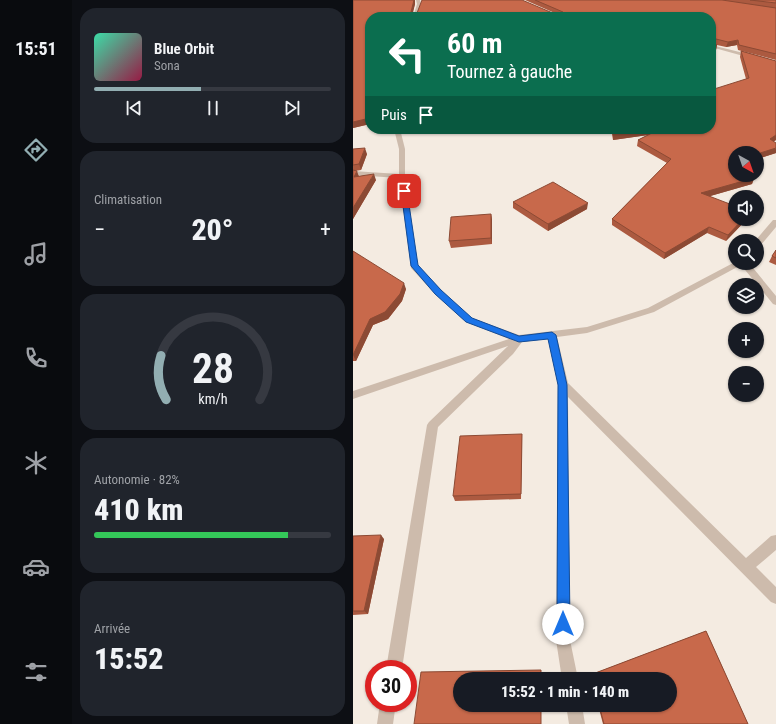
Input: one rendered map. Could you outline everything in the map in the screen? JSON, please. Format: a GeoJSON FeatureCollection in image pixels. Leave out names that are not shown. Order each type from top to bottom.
{"type":"FeatureCollection","features":[{"type":"Feature","properties":{"kind":"street"},"geometry":{"type":"LineString","coordinates":[[417,0],[419,4],[417,12]]}},
{"type":"Feature","properties":{"kind":"street"},"geometry":{"type":"LineString","coordinates":[[716,47],[776,63]]}},
{"type":"Feature","properties":{"kind":"street"},"geometry":{"type":"LineString","coordinates":[[398,134],[402,149],[402,176],[414,266],[438,292],[469,320],[519,339]]}},
{"type":"Feature","properties":{"kind":"street"},"geometry":{"type":"LineString","coordinates":[[353,173],[402,176]]}},
{"type":"Feature","properties":{"kind":"street"},"geometry":{"type":"LineString","coordinates":[[764,236],[776,222]]}},
{"type":"Feature","properties":{"kind":"street"},"geometry":{"type":"LineString","coordinates":[[353,395],[519,339],[587,330],[651,310],[728,269]]}},
{"type":"Feature","properties":{"kind":"street"},"geometry":{"type":"LineString","coordinates":[[750,270],[776,302]]}},
{"type":"Feature","properties":{"kind":"street"},"geometry":{"type":"LineString","coordinates":[[552,335],[563,385],[563,640],[569,672]]}},
{"type":"Feature","properties":{"kind":"street"},"geometry":{"type":"LineString","coordinates":[[395,660],[433,425],[510,351],[519,339]]}},
{"type":"Feature","properties":{"kind":"street"},"geometry":{"type":"LineString","coordinates":[[563,385],[776,598]]}},
{"type":"Feature","properties":{"kind":"street"},"geometry":{"type":"LineString","coordinates":[[746,567],[776,541]]}},
{"type":"Feature","properties":{"kind":"street"},"geometry":{"type":"LineString","coordinates":[[385,724],[387,712]]}},
{"type":"Feature","properties":{"kind":"street"},"geometry":{"type":"LineString","coordinates":[[575,712],[577,724]]}},
{"type":"Feature","properties":{"kind":"building"},"geometry":{"type":"Polygon","coordinates":[[[353,0],[414,0],[411,12],[365,12],[365,119],[353,122],[353,0]]]}},
{"type":"Feature","properties":{"kind":"building"},"geometry":{"type":"Polygon","coordinates":[[[422,0],[522,0],[550,12],[417,12],[422,0]]]}},
{"type":"Feature","properties":{"kind":"building"},"geometry":{"type":"Polygon","coordinates":[[[535,0],[722,0],[776,8],[776,54],[739,45],[738,40],[728,42],[716,39],[716,12],[563,12],[535,0]]]}},
{"type":"Feature","properties":{"kind":"building"},"geometry":{"type":"Polygon","coordinates":[[[750,0],[776,0],[776,3],[750,0]]]}},
{"type":"Feature","properties":{"kind":"building"},"geometry":{"type":"Polygon","coordinates":[[[741,51],[776,61],[776,135],[770,139],[776,143],[776,148],[764,152],[764,146],[728,146],[728,182],[740,182],[701,193],[728,203],[728,226],[736,226],[728,235],[709,227],[665,253],[612,219],[671,159],[638,140],[650,134],[716,134],[716,88],[749,78],[741,51]]]}},
{"type":"Feature","properties":{"kind":"building"},"geometry":{"type":"Polygon","coordinates":[[[365,148],[359,164],[353,165],[353,149],[365,148]]]}},
{"type":"Feature","properties":{"kind":"building"},"geometry":{"type":"Polygon","coordinates":[[[353,170],[357,171],[354,177],[374,174],[353,208],[353,170]]]}},
{"type":"Feature","properties":{"kind":"building"},"geometry":{"type":"Polygon","coordinates":[[[553,182],[588,203],[548,224],[513,202],[553,182]]]}},
{"type":"Feature","properties":{"kind":"building"},"geometry":{"type":"Polygon","coordinates":[[[491,214],[491,238],[449,241],[451,217],[491,214]]]}},
{"type":"Feature","properties":{"kind":"building"},"geometry":{"type":"Polygon","coordinates":[[[776,250],[776,258],[772,256],[776,250]]]}},
{"type":"Feature","properties":{"kind":"building"},"geometry":{"type":"Polygon","coordinates":[[[353,251],[404,283],[400,294],[385,312],[370,319],[353,355],[353,251]]]}},
{"type":"Feature","properties":{"kind":"building"},"geometry":{"type":"Polygon","coordinates":[[[522,434],[521,494],[453,496],[460,436],[522,434]]]}},
{"type":"Feature","properties":{"kind":"building"},"geometry":{"type":"Polygon","coordinates":[[[381,535],[364,611],[353,611],[353,536],[381,535]]]}},
{"type":"Feature","properties":{"kind":"building"},"geometry":{"type":"Polygon","coordinates":[[[706,631],[748,724],[604,724],[601,712],[677,712],[677,672],[598,672],[706,631]]]}},
{"type":"Feature","properties":{"kind":"building"},"geometry":{"type":"Polygon","coordinates":[[[541,670],[541,672],[453,672],[453,712],[541,712],[541,724],[414,724],[416,712],[417,712],[421,672],[541,670]]]}},
{"type":"Feature","properties":{"kind":"route"},"geometry":{"type":"LineString","coordinates":[[404,191],[414,266],[438,292],[469,320],[519,339],[552,335],[563,385],[563,624]]}}]}
